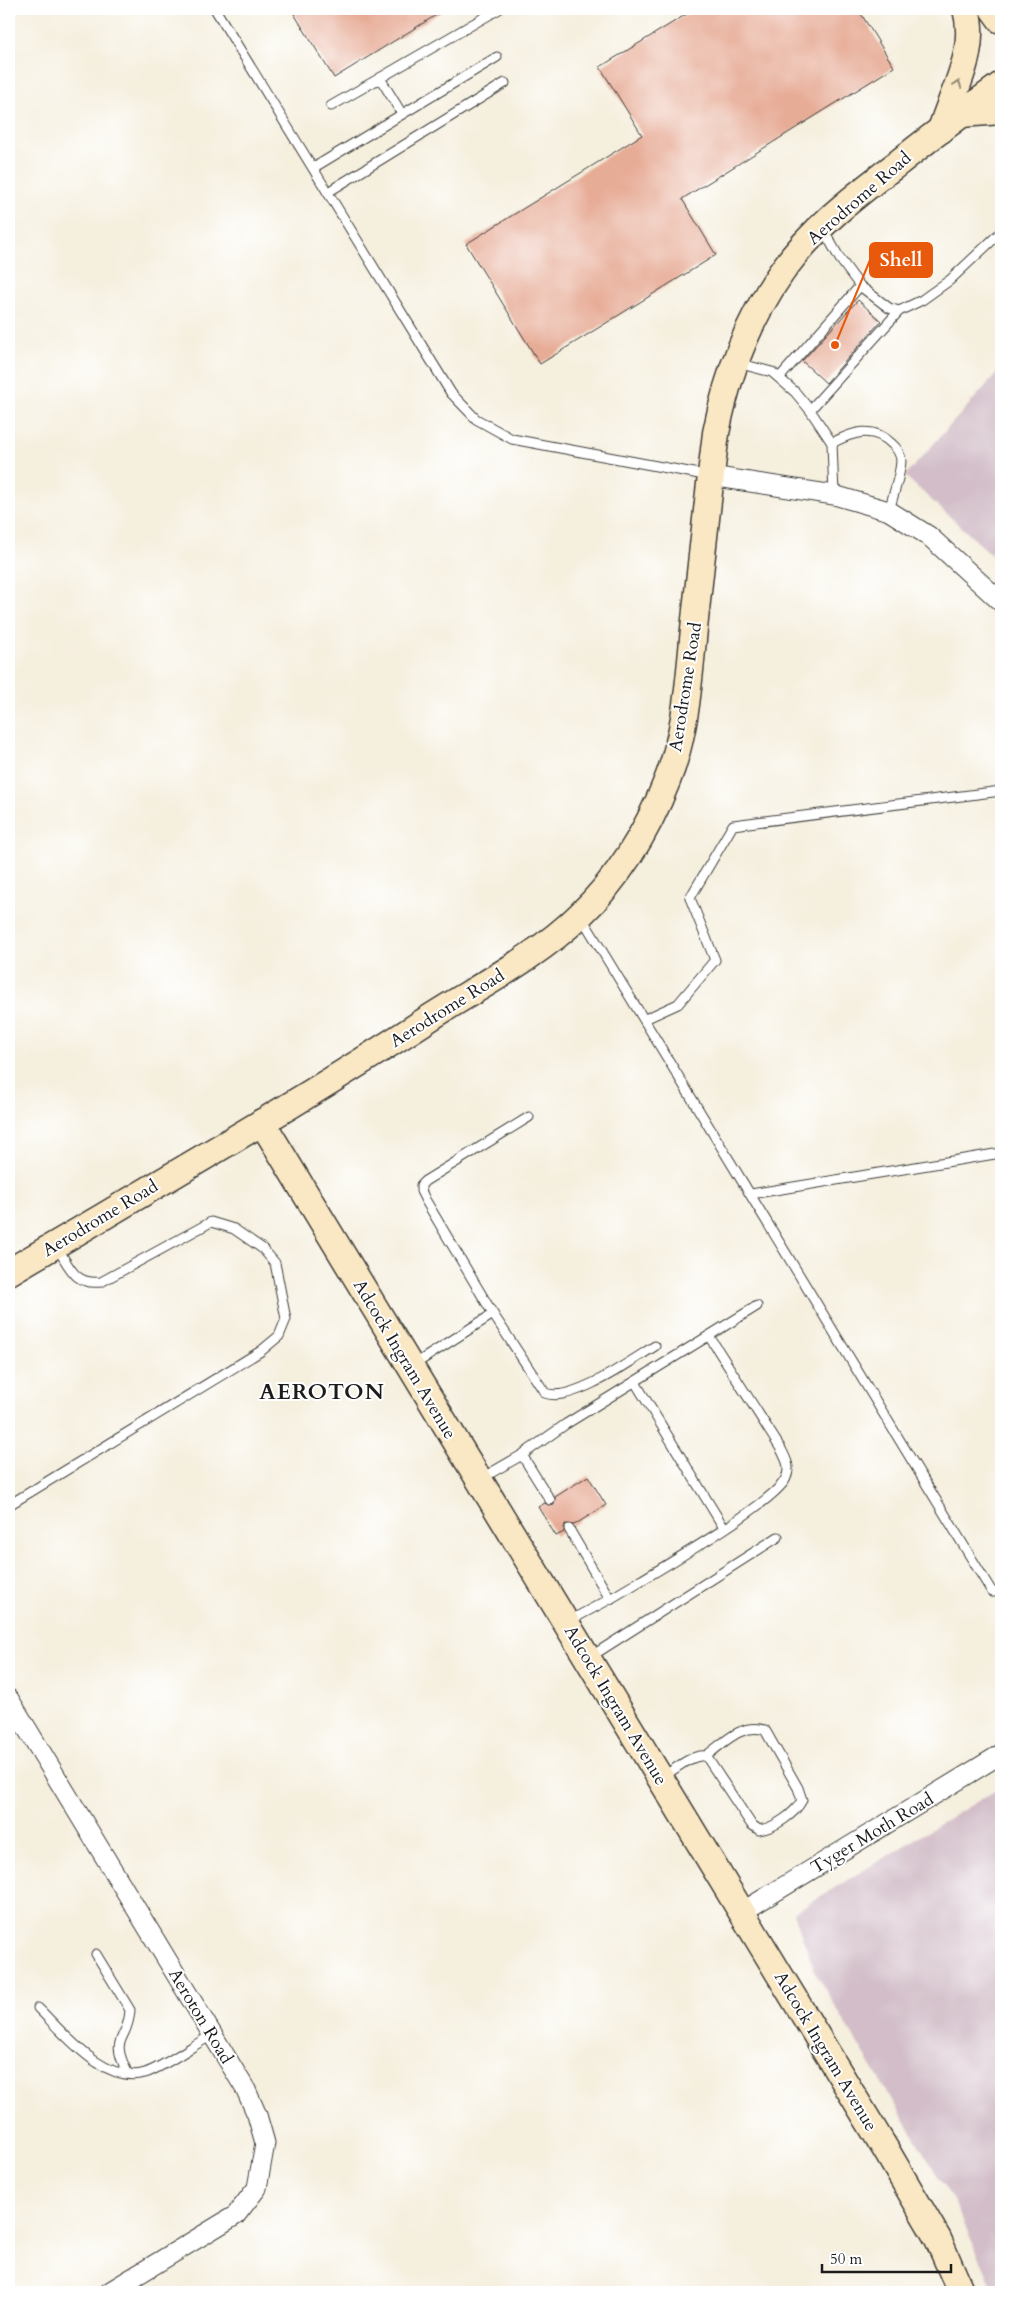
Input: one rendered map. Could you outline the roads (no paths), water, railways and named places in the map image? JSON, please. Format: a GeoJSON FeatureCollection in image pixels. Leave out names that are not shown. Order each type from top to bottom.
{"type":"FeatureCollection","features":[{"type":"Feature","properties":{"kind":"street"},"geometry":{"type":"LineString","coordinates":[[966,9],[970,31],[970,46],[951,122],[1001,111]]}},
{"type":"Feature","properties":{"kind":"street"},"geometry":{"type":"LineString","coordinates":[[993,9],[1001,20]]}},
{"type":"Feature","properties":{"kind":"street","name":"Aerodrome Road"},"geometry":{"type":"LineString","coordinates":[[9,1272],[345,1073],[549,943],[580,916],[620,871],[638,842],[669,778],[678,746],[685,710],[711,476],[723,396],[734,362],[760,307],[781,272],[822,227],[858,195],[1001,85]]}},
{"type":"Feature","properties":{"kind":"street"},"geometry":{"type":"LineString","coordinates":[[711,476],[834,495],[890,511],[929,536],[1001,602]]}},
{"type":"Feature","properties":{"kind":"street","name":"Adcock Ingram Avenue"},"geometry":{"type":"LineString","coordinates":[[262,1122],[920,2208],[938,2239],[961,2292]]}},
{"type":"Feature","properties":{"kind":"street","name":"Aeroton Road"},"geometry":{"type":"LineString","coordinates":[[9,1699],[246,2090],[257,2115],[265,2143],[257,2188],[236,2215],[109,2292]]}},
{"type":"Feature","properties":{"kind":"street","name":"Tyger Moth Road"},"geometry":{"type":"LineString","coordinates":[[742,1912],[1001,1754]]}},
{"type":"Feature","properties":{"kind":"lane"},"geometry":{"type":"LineString","coordinates":[[215,9],[451,393],[476,419],[512,439],[711,476]]}},
{"type":"Feature","properties":{"kind":"lane"},"geometry":{"type":"LineString","coordinates":[[331,106],[499,9]]}},
{"type":"Feature","properties":{"kind":"lane"},"geometry":{"type":"LineString","coordinates":[[313,168],[498,56]]}},
{"type":"Feature","properties":{"kind":"lane"},"geometry":{"type":"LineString","coordinates":[[380,78],[402,114]]}},
{"type":"Feature","properties":{"kind":"lane"},"geometry":{"type":"LineString","coordinates":[[328,192],[505,83]]}},
{"type":"Feature","properties":{"kind":"lane"},"geometry":{"type":"LineString","coordinates":[[822,227],[840,259],[860,286],[889,308],[899,311]]}},
{"type":"Feature","properties":{"kind":"lane"},"geometry":{"type":"LineString","coordinates":[[810,410],[899,311],[922,300],[950,280],[1001,232]]}},
{"type":"Feature","properties":{"kind":"lane"},"geometry":{"type":"LineString","coordinates":[[780,377],[860,286]]}},
{"type":"Feature","properties":{"kind":"lane"},"geometry":{"type":"LineString","coordinates":[[734,362],[772,372],[780,377],[810,410],[832,443],[834,495]]}},
{"type":"Feature","properties":{"kind":"lane"},"geometry":{"type":"LineString","coordinates":[[832,443],[849,434],[871,431],[885,436],[896,447],[901,459],[890,511]]}},
{"type":"Feature","properties":{"kind":"lane"},"geometry":{"type":"LineString","coordinates":[[645,1019],[678,1004],[715,960],[690,898],[733,825],[1001,791]]}},
{"type":"Feature","properties":{"kind":"lane"},"geometry":{"type":"LineString","coordinates":[[580,916],[645,1019],[992,1592],[1001,1592]]}},
{"type":"Feature","properties":{"kind":"lane"},"geometry":{"type":"LineString","coordinates":[[529,1117],[421,1185],[421,1191],[426,1202],[493,1314],[542,1389],[550,1396],[566,1394],[591,1383],[655,1346]]}},
{"type":"Feature","properties":{"kind":"lane"},"geometry":{"type":"LineString","coordinates":[[751,1194],[1001,1153]]}},
{"type":"Feature","properties":{"kind":"lane"},"geometry":{"type":"LineString","coordinates":[[9,1505],[261,1351],[279,1336],[286,1319],[275,1262],[264,1248],[241,1234],[212,1222],[101,1282],[87,1284],[78,1279],[55,1245]]}},
{"type":"Feature","properties":{"kind":"lane"},"geometry":{"type":"LineString","coordinates":[[479,1480],[522,1455],[566,1424],[757,1306]]}},
{"type":"Feature","properties":{"kind":"lane"},"geometry":{"type":"LineString","coordinates":[[410,1368],[493,1314]]}},
{"type":"Feature","properties":{"kind":"lane"},"geometry":{"type":"LineString","coordinates":[[566,1623],[610,1599],[724,1528],[781,1486],[789,1469],[781,1449],[709,1336]]}},
{"type":"Feature","properties":{"kind":"lane"},"geometry":{"type":"LineString","coordinates":[[635,1382],[724,1528]]}},
{"type":"Feature","properties":{"kind":"lane"},"geometry":{"type":"LineString","coordinates":[[522,1455],[550,1500]]}},
{"type":"Feature","properties":{"kind":"lane"},"geometry":{"type":"LineString","coordinates":[[569,1528],[610,1599]]}},
{"type":"Feature","properties":{"kind":"lane"},"geometry":{"type":"LineString","coordinates":[[588,1658],[778,1537]]}},
{"type":"Feature","properties":{"kind":"lane"},"geometry":{"type":"LineString","coordinates":[[661,1779],[693,1758],[706,1756],[745,1728],[754,1727],[765,1730],[798,1788],[802,1800],[799,1806],[770,1828],[759,1830],[751,1824],[706,1756]]}},
{"type":"Feature","properties":{"kind":"lane"},"geometry":{"type":"LineString","coordinates":[[96,1954],[130,2010],[130,2020],[118,2045],[119,2057],[128,2074]]}},
{"type":"Feature","properties":{"kind":"lane"},"geometry":{"type":"LineString","coordinates":[[38,2008],[86,2055],[106,2068],[128,2074],[145,2073],[212,2035]]}},
{"type":"Feature","properties":{"kind":"place","name":"Shell"},"geometry":{"type":"Point","coordinates":[835,345]}},
{"type":"Feature","properties":{"kind":"district","name":"AEROTON"},"geometry":{"type":"Point","coordinates":[322,1391]}}]}
